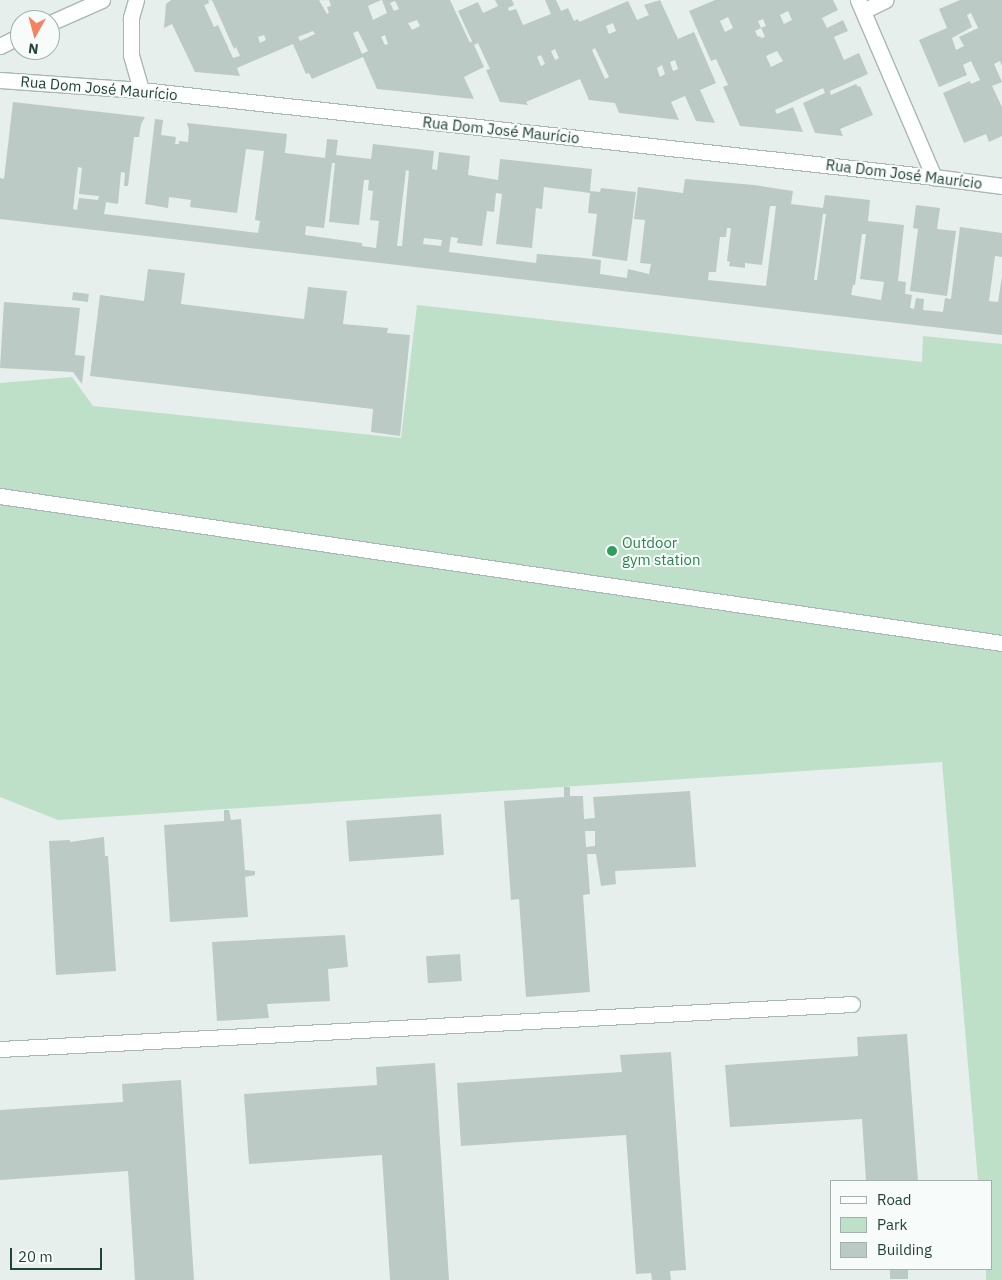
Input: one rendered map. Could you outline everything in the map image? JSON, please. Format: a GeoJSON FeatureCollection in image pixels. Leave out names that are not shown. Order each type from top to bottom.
{"type":"FeatureCollection","features":[{"type":"Feature","properties":{"kind":"street"},"geometry":{"type":"LineString","coordinates":[[60,19],[102,0]]}},
{"type":"Feature","properties":{"kind":"street"},"geometry":{"type":"LineString","coordinates":[[136,0],[131,18],[131,55],[141,90]]}},
{"type":"Feature","properties":{"kind":"street"},"geometry":{"type":"LineString","coordinates":[[886,0],[860,5],[934,177]]}},
{"type":"Feature","properties":{"kind":"street","name":"Rua Dom José Maurício"},"geometry":{"type":"LineString","coordinates":[[0,80],[141,90],[1002,186]]}},
{"type":"Feature","properties":{"kind":"street"},"geometry":{"type":"LineString","coordinates":[[0,496],[1002,642]]}},
{"type":"Feature","properties":{"kind":"street"},"geometry":{"type":"LineString","coordinates":[[0,1049],[852,1004]]}},
{"type":"Feature","properties":{"kind":"green space"},"geometry":{"type":"Polygon","coordinates":[[[417,305],[922,362],[923,336],[1002,344],[1002,1280],[986,1280],[986,1270],[992,1270],[992,1180],[978,1180],[942,762],[58,820],[0,797],[0,383],[72,377],[93,406],[401,438],[417,305]]]}},
{"type":"Feature","properties":{"kind":"building"},"geometry":{"type":"Polygon","coordinates":[[[171,0],[208,0],[209,3],[204,5],[214,27],[218,25],[233,58],[240,56],[236,47],[234,49],[212,0],[319,0],[327,14],[329,13],[327,7],[331,6],[329,0],[381,0],[368,6],[373,20],[387,13],[382,0],[450,0],[470,43],[472,41],[458,11],[478,2],[483,13],[498,6],[495,0],[512,0],[514,5],[508,8],[509,11],[516,9],[523,25],[551,14],[545,0],[556,0],[561,11],[568,8],[574,21],[578,19],[579,22],[628,1],[637,20],[649,15],[644,5],[660,0],[678,39],[694,32],[716,83],[700,90],[715,123],[696,121],[685,96],[671,102],[679,120],[619,113],[615,103],[589,100],[580,79],[526,102],[528,105],[500,102],[486,70],[490,69],[478,43],[474,45],[484,67],[464,77],[474,99],[377,89],[363,57],[312,79],[309,73],[306,74],[293,44],[237,68],[240,76],[195,72],[172,24],[164,28],[166,4],[171,0]],[[395,1],[390,3],[394,11],[399,9],[395,1]],[[417,20],[408,23],[412,30],[420,26],[417,20]],[[613,23],[606,26],[609,34],[616,31],[613,23]],[[313,31],[298,37],[300,41],[315,34],[313,31]],[[358,31],[353,33],[362,54],[368,51],[358,31]],[[264,35],[258,37],[260,43],[266,40],[264,35]],[[385,35],[381,37],[385,45],[388,44],[385,35]],[[595,48],[592,50],[605,79],[609,77],[595,48]],[[555,49],[551,51],[555,60],[559,58],[555,49]],[[541,55],[537,57],[541,66],[545,64],[541,55]],[[675,60],[670,62],[673,71],[678,69],[675,60]],[[662,65],[657,68],[660,77],[665,74],[662,65]]]}},
{"type":"Feature","properties":{"kind":"building"},"geometry":{"type":"Polygon","coordinates":[[[715,0],[833,0],[838,10],[822,18],[827,28],[843,20],[848,31],[834,37],[844,60],[859,53],[868,74],[830,91],[831,95],[856,84],[858,87],[860,86],[873,115],[840,129],[843,136],[815,133],[803,103],[825,93],[823,88],[775,110],[777,114],[793,107],[803,132],[740,126],[723,87],[728,85],[716,59],[711,61],[689,11],[715,0]],[[788,11],[780,15],[784,24],[792,20],[788,11]],[[728,17],[720,21],[725,32],[733,28],[728,17]],[[763,19],[758,21],[761,28],[766,26],[763,19]],[[761,28],[755,31],[758,37],[765,37],[761,28]],[[777,51],[766,56],[771,67],[783,61],[777,51]]]}},
{"type":"Feature","properties":{"kind":"building"},"geometry":{"type":"Polygon","coordinates":[[[960,0],[1002,0],[1002,66],[1000,61],[994,64],[1002,82],[992,86],[1002,107],[1002,136],[989,142],[986,134],[964,143],[943,93],[970,81],[971,84],[980,80],[971,61],[963,65],[967,75],[939,87],[919,40],[947,28],[939,9],[960,0]],[[971,13],[967,15],[972,27],[952,38],[956,50],[964,46],[959,37],[978,28],[971,13]]]}},
{"type":"Feature","properties":{"kind":"building"},"geometry":{"type":"Polygon","coordinates":[[[13,102],[145,117],[141,124],[139,137],[134,137],[128,186],[124,186],[125,173],[121,172],[118,204],[106,202],[104,214],[258,233],[260,221],[255,220],[264,151],[246,149],[237,213],[190,207],[191,200],[169,197],[168,208],[145,204],[155,119],[163,120],[161,135],[176,137],[175,144],[179,144],[179,141],[188,142],[189,130],[187,123],[287,134],[285,153],[325,158],[327,139],[338,140],[336,155],[371,159],[373,144],[434,151],[432,169],[437,170],[439,152],[470,156],[468,175],[498,180],[500,159],[592,169],[590,191],[600,192],[601,188],[636,192],[627,261],[592,256],[597,214],[588,213],[590,193],[544,187],[542,209],[536,208],[532,248],[496,244],[502,194],[496,193],[494,212],[487,211],[482,246],[457,243],[458,238],[451,237],[449,252],[536,263],[537,254],[601,260],[600,274],[627,278],[628,269],[649,274],[651,264],[640,263],[645,220],[634,219],[638,187],[683,193],[685,179],[754,185],[793,191],[791,204],[823,208],[825,195],[870,200],[868,221],[904,225],[898,281],[906,282],[905,294],[912,295],[910,308],[914,309],[916,298],[924,299],[923,310],[943,312],[945,298],[951,299],[960,227],[1002,233],[1002,257],[995,256],[989,301],[998,302],[1002,276],[1002,335],[0,219],[0,178],[4,179],[13,102]],[[332,163],[324,228],[306,226],[305,235],[362,243],[362,246],[376,248],[379,221],[370,220],[373,191],[368,190],[369,180],[364,180],[359,225],[329,222],[335,163],[332,163]],[[78,167],[73,209],[77,210],[79,198],[98,200],[99,196],[79,194],[82,168],[78,167]],[[406,170],[397,246],[402,246],[409,171],[406,170]],[[770,206],[762,265],[745,263],[745,268],[729,266],[730,262],[727,261],[731,228],[727,228],[726,237],[720,237],[716,272],[709,272],[708,280],[766,286],[776,206],[770,206]],[[823,214],[814,280],[817,280],[826,214],[823,214]],[[862,234],[855,285],[853,285],[851,295],[881,300],[884,282],[860,279],[866,234],[862,234]],[[424,238],[423,244],[441,246],[442,240],[424,238]]]}},
{"type":"Feature","properties":{"kind":"building"},"geometry":{"type":"Polygon","coordinates":[[[916,205],[940,208],[937,229],[956,231],[947,296],[910,291],[918,229],[913,228],[916,205]]]}},
{"type":"Feature","properties":{"kind":"building"},"geometry":{"type":"Polygon","coordinates":[[[148,269],[185,273],[181,304],[304,319],[308,287],[347,291],[343,324],[388,328],[387,333],[410,335],[400,436],[371,432],[373,409],[90,376],[100,295],[144,301],[148,269]]]}},
{"type":"Feature","properties":{"kind":"building"},"geometry":{"type":"Polygon","coordinates":[[[73,292],[89,294],[88,302],[72,300],[73,292]]]}},
{"type":"Feature","properties":{"kind":"building"},"geometry":{"type":"Polygon","coordinates":[[[4,302],[80,308],[75,355],[85,356],[82,384],[73,372],[0,368],[4,302]]]}},
{"type":"Feature","properties":{"kind":"building"},"geometry":{"type":"Polygon","coordinates":[[[564,787],[570,787],[570,796],[583,796],[584,819],[595,818],[593,797],[690,791],[696,867],[615,871],[616,884],[601,886],[596,854],[587,854],[590,894],[583,895],[590,992],[526,997],[519,899],[511,900],[504,801],[564,797],[564,787]],[[585,831],[586,847],[595,846],[595,831],[585,831]]]}},
{"type":"Feature","properties":{"kind":"building"},"geometry":{"type":"Polygon","coordinates":[[[224,810],[229,810],[231,820],[241,819],[245,870],[255,871],[255,875],[245,877],[248,917],[170,922],[164,825],[224,821],[224,810]]]}},
{"type":"Feature","properties":{"kind":"building"},"geometry":{"type":"Polygon","coordinates":[[[441,814],[444,855],[349,862],[346,821],[441,814]]]}},
{"type":"Feature","properties":{"kind":"building"},"geometry":{"type":"Polygon","coordinates":[[[104,837],[105,856],[108,856],[116,971],[56,975],[49,841],[70,840],[70,842],[104,837]]]}},
{"type":"Feature","properties":{"kind":"building"},"geometry":{"type":"Polygon","coordinates":[[[345,935],[348,967],[328,969],[330,1001],[267,1004],[269,1018],[217,1021],[212,942],[345,935]]]}},
{"type":"Feature","properties":{"kind":"building"},"geometry":{"type":"Polygon","coordinates":[[[460,954],[462,981],[428,983],[426,956],[460,954]]]}},
{"type":"Feature","properties":{"kind":"building"},"geometry":{"type":"Polygon","coordinates":[[[907,1034],[918,1180],[866,1180],[862,1119],[730,1127],[725,1065],[858,1056],[857,1037],[907,1034]]]}},
{"type":"Feature","properties":{"kind":"building"},"geometry":{"type":"Polygon","coordinates":[[[671,1052],[686,1270],[670,1271],[671,1280],[652,1280],[651,1273],[636,1274],[626,1135],[461,1146],[457,1083],[622,1072],[620,1055],[671,1052]]]}},
{"type":"Feature","properties":{"kind":"building"},"geometry":{"type":"Polygon","coordinates":[[[435,1063],[449,1280],[390,1280],[382,1155],[249,1164],[244,1094],[377,1085],[376,1067],[435,1063]]]}},
{"type":"Feature","properties":{"kind":"building"},"geometry":{"type":"Polygon","coordinates":[[[181,1080],[194,1280],[135,1280],[128,1171],[0,1180],[0,1110],[123,1102],[122,1084],[181,1080]]]}},
{"type":"Feature","properties":{"kind":"building"},"geometry":{"type":"Polygon","coordinates":[[[890,1270],[908,1270],[908,1279],[890,1279],[890,1270]]]}},
{"type":"Feature","properties":{"kind":"place","name":"Outdoor gym station"},"geometry":{"type":"Point","coordinates":[612,551]}}]}
